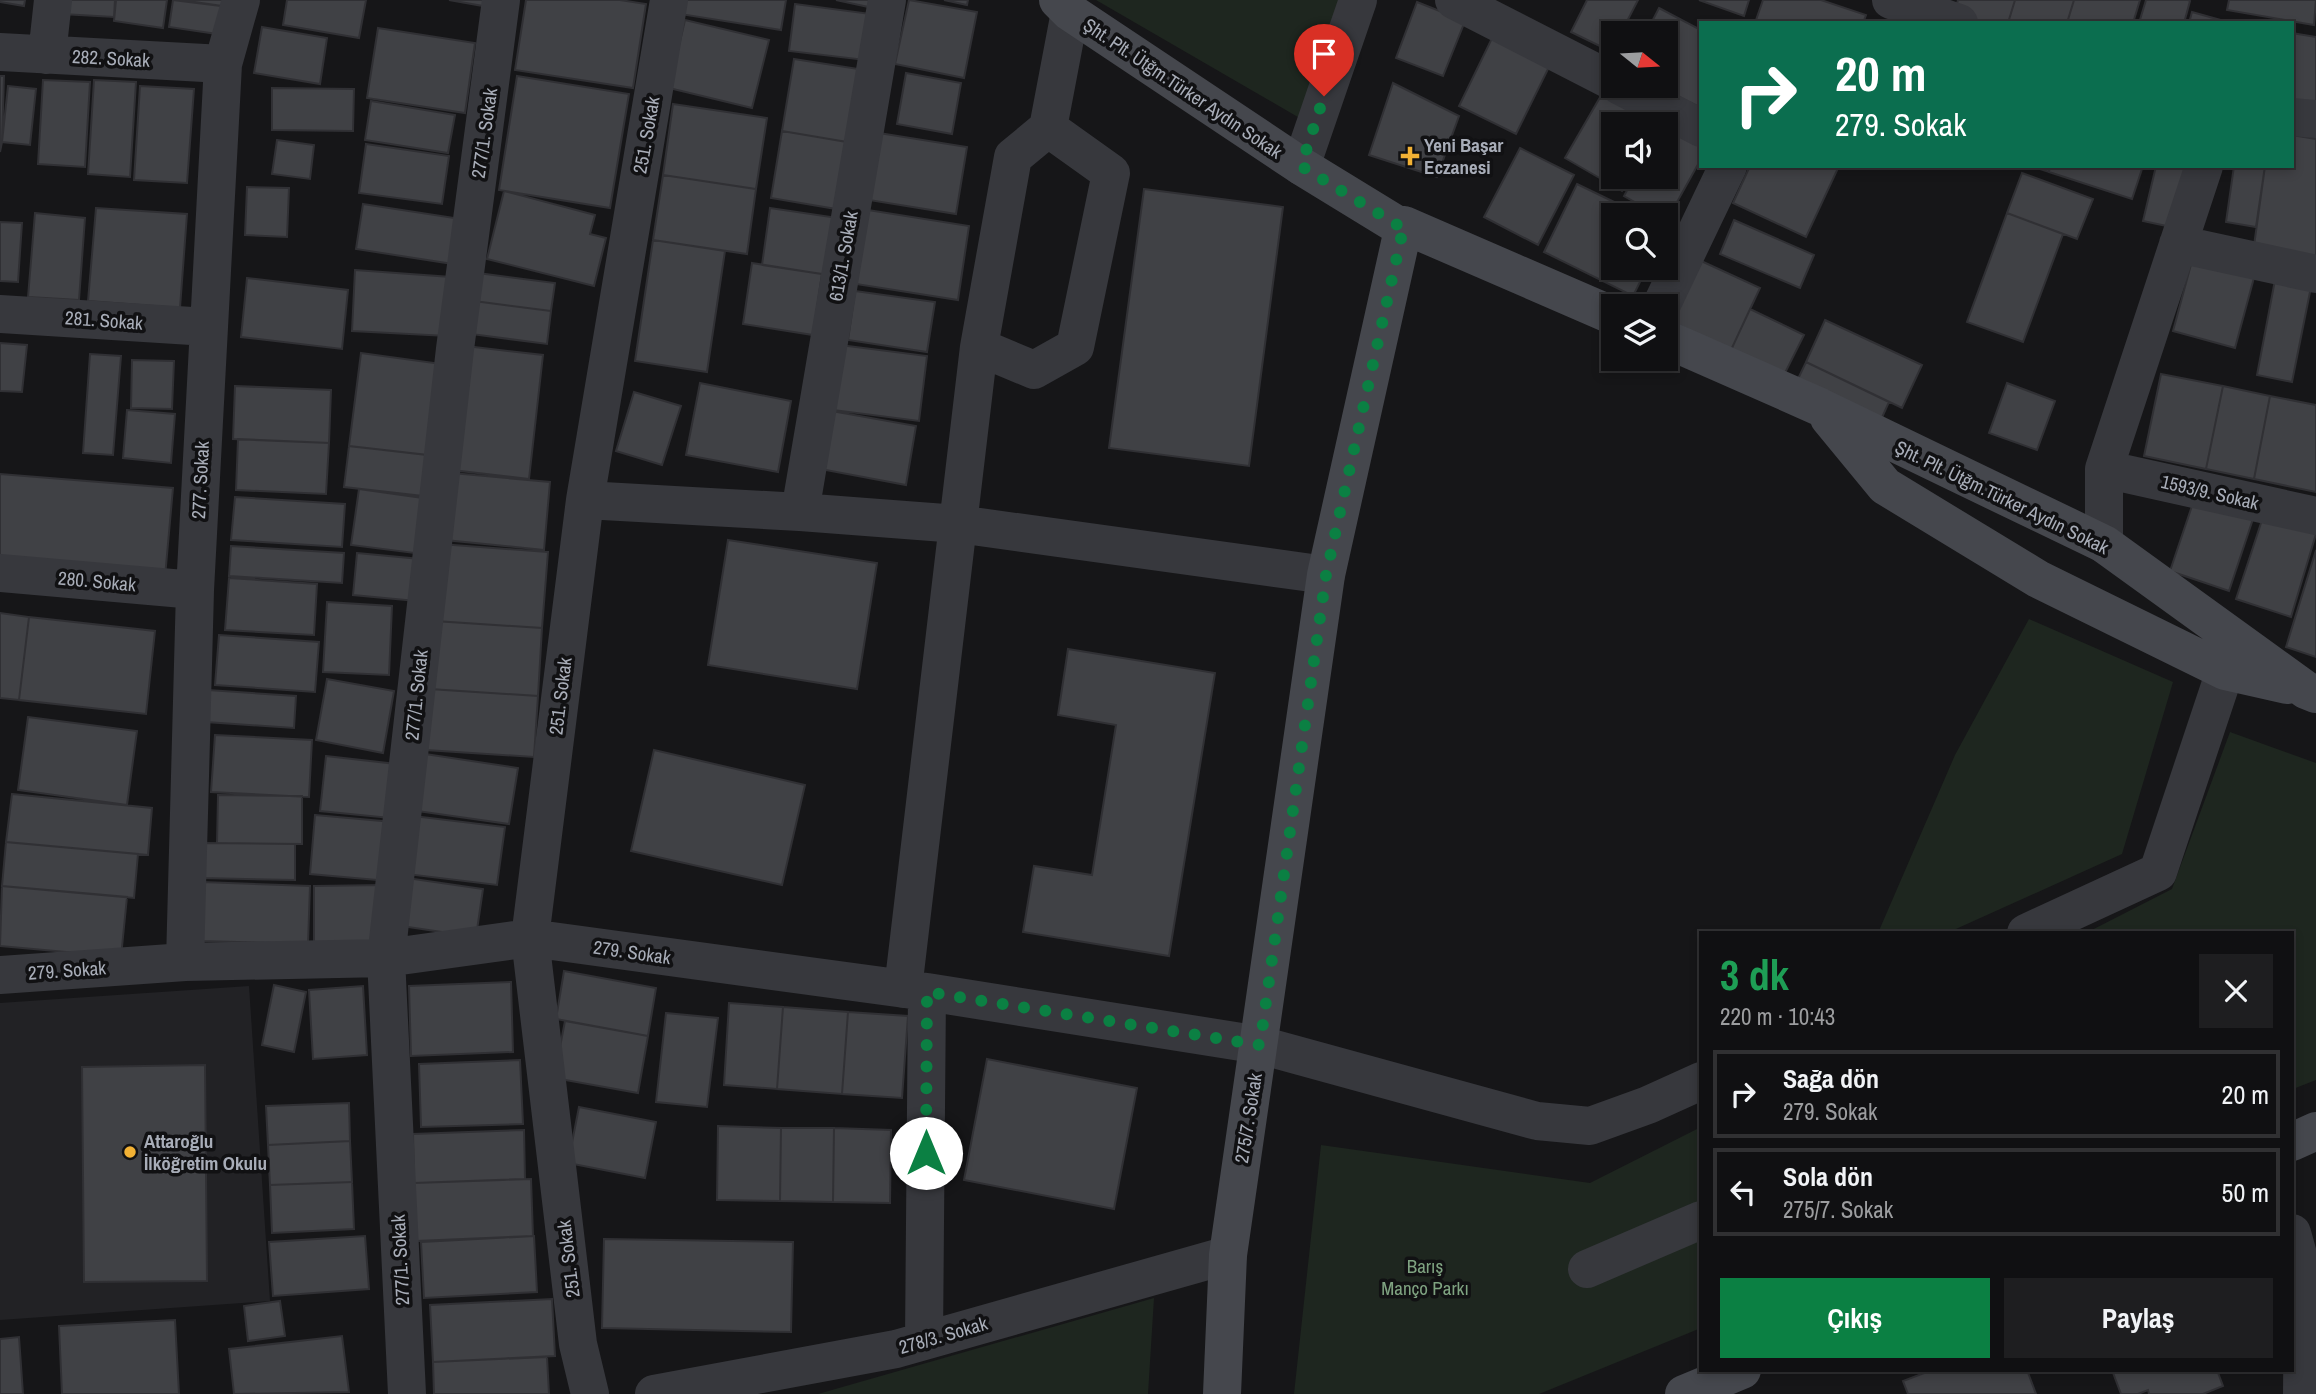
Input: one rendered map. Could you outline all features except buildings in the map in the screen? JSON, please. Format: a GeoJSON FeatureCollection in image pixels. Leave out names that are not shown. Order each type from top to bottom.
{"type":"FeatureCollection","features":[{"type":"Feature","properties":{"kind":"main road","name":"Şht. Plt. Ütğm.Türker Aydın Sokak"},"geometry":{"type":"LineString","coordinates":[[1064,6],[1301,166],[1399,226],[1404,225],[1601,310]]}},
{"type":"Feature","properties":{"kind":"main road","name":"275/7. Sokak"},"geometry":{"type":"LineString","coordinates":[[1222,1394],[1228,1255],[1326,575],[1404,225]]}},
{"type":"Feature","properties":{"kind":"main road","name":"Şht. Plt. Ütğm.Türker Aydın Sokak"},"geometry":{"type":"LineString","coordinates":[[1678,344],[1820,407],[2104,544],[2311,692]]}},
{"type":"Feature","properties":{"kind":"main road"},"geometry":{"type":"LineString","coordinates":[[1820,407],[1885,486],[2038,579],[2225,671],[2311,692]]}},
{"type":"Feature","properties":{"kind":"main road"},"geometry":{"type":"LineString","coordinates":[[2294,1141],[2316,1131]]}},
{"type":"Feature","properties":{"kind":"main road"},"geometry":{"type":"LineString","coordinates":[[1684,1394],[1737,1372]]}},
{"type":"Feature","properties":{"kind":"street"},"geometry":{"type":"LineString","coordinates":[[47,55],[53,0]]}},
{"type":"Feature","properties":{"kind":"street","name":"277. Sokak"},"geometry":{"type":"LineString","coordinates":[[185,962],[195,590],[223,64],[241,0]]}},
{"type":"Feature","properties":{"kind":"street","name":"277/1. Sokak"},"geometry":{"type":"LineString","coordinates":[[407,1394],[386,958],[455,349],[501,0]]}},
{"type":"Feature","properties":{"kind":"street","name":"251. Sokak"},"geometry":{"type":"LineString","coordinates":[[590,1394],[578,1344],[530,938],[585,500],[669,0]]}},
{"type":"Feature","properties":{"kind":"street","name":"613/1. Sokak"},"geometry":{"type":"LineString","coordinates":[[800,512],[887,0]]}},
{"type":"Feature","properties":{"kind":"street"},"geometry":{"type":"LineString","coordinates":[[1301,166],[1358,0]]}},
{"type":"Feature","properties":{"kind":"street"},"geometry":{"type":"LineString","coordinates":[[1454,0],[1601,75]]}},
{"type":"Feature","properties":{"kind":"street"},"geometry":{"type":"LineString","coordinates":[[1891,0],[1953,21]]}},
{"type":"Feature","properties":{"kind":"street"},"geometry":{"type":"LineString","coordinates":[[924,1340],[915,991],[958,524],[979,347],[1013,157],[1048,128],[1064,6]]}},
{"type":"Feature","properties":{"kind":"street","name":"282. Sokak"},"geometry":{"type":"LineString","coordinates":[[0,52],[223,64]]}},
{"type":"Feature","properties":{"kind":"street"},"geometry":{"type":"LineString","coordinates":[[1643,98],[1699,127]]}},
{"type":"Feature","properties":{"kind":"street"},"geometry":{"type":"LineString","coordinates":[[2294,117],[2316,119]]}},
{"type":"Feature","properties":{"kind":"street"},"geometry":{"type":"LineString","coordinates":[[979,347],[1034,370],[1075,347],[1111,173],[1048,128]]}},
{"type":"Feature","properties":{"kind":"street"},"geometry":{"type":"LineString","coordinates":[[1667,294],[1727,168]]}},
{"type":"Feature","properties":{"kind":"street"},"geometry":{"type":"LineString","coordinates":[[2104,544],[2105,469],[2203,168]]}},
{"type":"Feature","properties":{"kind":"street"},"geometry":{"type":"LineString","coordinates":[[2178,244],[2316,274]]}},
{"type":"Feature","properties":{"kind":"street","name":"281. Sokak"},"geometry":{"type":"LineString","coordinates":[[0,314],[208,327]]}},
{"type":"Feature","properties":{"kind":"street","name":"1593/9. Sokak"},"geometry":{"type":"LineString","coordinates":[[2105,469],[2316,516]]}},
{"type":"Feature","properties":{"kind":"street"},"geometry":{"type":"LineString","coordinates":[[585,500],[958,524],[1326,575]]}},
{"type":"Feature","properties":{"kind":"street","name":"280. Sokak"},"geometry":{"type":"LineString","coordinates":[[0,573],[195,590]]}},
{"type":"Feature","properties":{"kind":"street"},"geometry":{"type":"LineString","coordinates":[[2030,931],[2158,872],[2225,671]]}},
{"type":"Feature","properties":{"kind":"street","name":"279. Sokak"},"geometry":{"type":"LineString","coordinates":[[0,975],[185,962],[386,958],[530,938],[915,991],[1260,1045],[1537,1121],[1590,1126],[1648,1105],[1699,1082]]}},
{"type":"Feature","properties":{"kind":"street"},"geometry":{"type":"LineString","coordinates":[[1587,1269],[1699,1221]]}},
{"type":"Feature","properties":{"kind":"street"},"geometry":{"type":"LineString","coordinates":[[2294,1240],[2303,1273],[2302,1394]]}},
{"type":"Feature","properties":{"kind":"street","name":"278/3. Sokak"},"geometry":{"type":"LineString","coordinates":[[654,1394],[896,1349],[1228,1255]]}},
{"type":"Feature","properties":{"kind":"shaded area","name":"Attaroğlu İlköğretim Okulu"},"geometry":{"type":"Polygon","coordinates":[[[249,986],[270,1301],[0,1320],[0,1003],[249,986]]]}},
{"type":"Feature","properties":{"kind":"green space"},"geometry":{"type":"Polygon","coordinates":[[[1096,0],[1342,0],[1303,120],[1096,0]]]}},
{"type":"Feature","properties":{"kind":"green space"},"geometry":{"type":"Polygon","coordinates":[[[2029,619],[2173,682],[2122,854],[1951,931],[1879,931],[1955,755],[2029,619]]]}},
{"type":"Feature","properties":{"kind":"green space"},"geometry":{"type":"Polygon","coordinates":[[[2230,732],[2316,763],[2316,1080],[2294,1089],[2294,931],[2090,931],[2172,889],[2230,732]]]}},
{"type":"Feature","properties":{"kind":"green space","name":"Barış Manço Parkı"},"geometry":{"type":"Polygon","coordinates":[[[1699,1128],[1699,1329],[1539,1394],[1294,1394],[1321,1145],[1590,1183],[1699,1128]]]}},
{"type":"Feature","properties":{"kind":"green space"},"geometry":{"type":"Polygon","coordinates":[[[1154,1298],[1148,1394],[818,1394],[1154,1298]]]}},
{"type":"Feature","properties":{"kind":"place","name":"Yeni Başar Eczanesi"},"geometry":{"type":"Point","coordinates":[1410,156]}},
{"type":"Feature","properties":{"kind":"place","name":"Attaroğlu İlköğretim Okulu"},"geometry":{"type":"Point","coordinates":[130,1152]}},
{"type":"Feature","properties":{"kind":"route"},"geometry":{"type":"LineString","coordinates":[[926,1153],[927,992],[1260,1045],[1326,575],[1404,225],[1399,226],[1301,166],[1324,96]]}}]}
